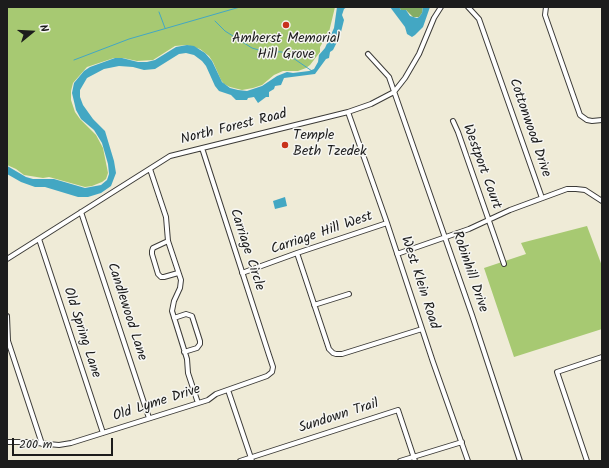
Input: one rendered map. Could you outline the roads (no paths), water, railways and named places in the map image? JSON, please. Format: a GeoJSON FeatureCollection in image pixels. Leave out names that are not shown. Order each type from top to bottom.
{"type":"FeatureCollection","features":[{"type":"Feature","properties":{"kind":"street","name":"North Forest Road"},"geometry":{"type":"LineString","coordinates":[[7,259],[170,156],[348,112],[371,104],[394,92],[405,78],[419,54],[434,18],[441,7]]}},
{"type":"Feature","properties":{"kind":"street","name":"Cottonwood Drive"},"geometry":{"type":"LineString","coordinates":[[468,7],[479,19],[542,198],[567,189],[576,189],[589,192],[602,201]]}},
{"type":"Feature","properties":{"kind":"street"},"geometry":{"type":"LineString","coordinates":[[546,7],[545,15],[580,115],[584,119],[592,121],[602,120]]}},
{"type":"Feature","properties":{"kind":"street","name":"Robinhill Drive"},"geometry":{"type":"LineString","coordinates":[[368,54],[389,77],[479,336],[520,461]]}},
{"type":"Feature","properties":{"kind":"street","name":"West Klein Road"},"geometry":{"type":"LineString","coordinates":[[348,112],[468,461]]}},
{"type":"Feature","properties":{"kind":"street","name":"Westport Court"},"geometry":{"type":"LineString","coordinates":[[453,122],[458,132],[504,264]]}},
{"type":"Feature","properties":{"kind":"street","name":"Carriage Circle"},"geometry":{"type":"LineString","coordinates":[[202,148],[270,358]]}},
{"type":"Feature","properties":{"kind":"street"},"geometry":{"type":"LineString","coordinates":[[150,169],[166,217],[168,241],[181,284],[180,290],[172,306],[174,318],[187,359],[188,373],[198,403]]}},
{"type":"Feature","properties":{"kind":"street"},"geometry":{"type":"LineString","coordinates":[[398,254],[469,229],[542,198]]}},
{"type":"Feature","properties":{"kind":"street","name":"Candlewood Lane"},"geometry":{"type":"LineString","coordinates":[[81,212],[149,418]]}},
{"type":"Feature","properties":{"kind":"street","name":"Carriage Hill West"},"geometry":{"type":"LineString","coordinates":[[242,272],[387,223]]}},
{"type":"Feature","properties":{"kind":"street","name":"Old Spring Lane"},"geometry":{"type":"LineString","coordinates":[[39,239],[103,433]]}},
{"type":"Feature","properties":{"kind":"street"},"geometry":{"type":"LineString","coordinates":[[168,241],[153,248],[152,251],[158,274],[161,277],[164,277],[178,273]]}},
{"type":"Feature","properties":{"kind":"street"},"geometry":{"type":"LineString","coordinates":[[297,253],[329,349],[336,354],[342,354],[422,329]]}},
{"type":"Feature","properties":{"kind":"street"},"geometry":{"type":"LineString","coordinates":[[314,305],[349,294]]}},
{"type":"Feature","properties":{"kind":"street"},"geometry":{"type":"LineString","coordinates":[[174,318],[186,314],[192,316],[200,342],[196,348],[184,352]]}},
{"type":"Feature","properties":{"kind":"street"},"geometry":{"type":"LineString","coordinates":[[7,316],[8,341],[42,444]]}},
{"type":"Feature","properties":{"kind":"street"},"geometry":{"type":"LineString","coordinates":[[587,461],[557,372],[602,357]]}},
{"type":"Feature","properties":{"kind":"street","name":"Old Lyme Drive"},"geometry":{"type":"LineString","coordinates":[[7,442],[64,445],[198,403],[267,376],[273,370],[270,358]]}},
{"type":"Feature","properties":{"kind":"street"},"geometry":{"type":"LineString","coordinates":[[228,390],[252,459]]}},
{"type":"Feature","properties":{"kind":"street","name":"Sundown Trail"},"geometry":{"type":"LineString","coordinates":[[240,461],[252,459],[398,410],[414,459]]}},
{"type":"Feature","properties":{"kind":"street"},"geometry":{"type":"LineString","coordinates":[[400,461],[414,459],[462,442]]}},
{"type":"Feature","properties":{"kind":"water"},"geometry":{"type":"Polygon","coordinates":[[[337,7],[347,7],[344,9],[342,15],[344,20],[340,36],[333,50],[330,52],[329,58],[326,59],[315,74],[284,78],[281,85],[275,86],[274,89],[269,92],[269,97],[266,97],[258,103],[254,97],[248,98],[247,100],[236,100],[231,95],[219,91],[202,61],[194,55],[186,53],[179,54],[155,69],[144,70],[133,67],[119,66],[104,69],[87,78],[80,90],[80,97],[83,105],[93,119],[105,131],[116,173],[111,186],[101,193],[88,197],[78,197],[45,187],[35,187],[21,182],[7,174],[7,166],[26,177],[33,179],[54,179],[85,188],[101,185],[107,180],[109,174],[108,164],[102,143],[94,130],[81,119],[76,110],[72,93],[74,83],[84,71],[90,67],[115,58],[147,62],[155,60],[176,47],[187,45],[194,46],[205,53],[212,61],[222,82],[230,88],[247,91],[262,86],[277,76],[287,72],[293,73],[314,69],[318,62],[319,55],[325,48],[334,28],[337,7]]]}},
{"type":"Feature","properties":{"kind":"water"},"geometry":{"type":"Polygon","coordinates":[[[390,7],[399,7],[401,10],[406,10],[410,16],[417,18],[422,13],[423,7],[430,7],[423,27],[412,37],[407,34],[405,27],[390,7]]]}},
{"type":"Feature","properties":{"kind":"water"},"geometry":{"type":"Polygon","coordinates":[[[285,197],[287,206],[275,209],[273,201],[285,197]]]}},
{"type":"Feature","properties":{"kind":"waterway"},"geometry":{"type":"LineString","coordinates":[[74,60],[129,39],[240,7]]}},
{"type":"Feature","properties":{"kind":"waterway"},"geometry":{"type":"LineString","coordinates":[[159,12],[165,28]]}},
{"type":"Feature","properties":{"kind":"waterway"},"geometry":{"type":"LineString","coordinates":[[215,21],[225,31],[252,48],[262,51],[282,52],[285,54]]}},
{"type":"Feature","properties":{"kind":"waterway"},"geometry":{"type":"LineString","coordinates":[[293,58],[312,71]]}},
{"type":"Feature","properties":{"kind":"place","name":"Amherst Memorial Hill Grove"},"geometry":{"type":"Point","coordinates":[286,25]}},
{"type":"Feature","properties":{"kind":"place","name":"Temple Beth Tzedek"},"geometry":{"type":"Point","coordinates":[285,145]}}]}
